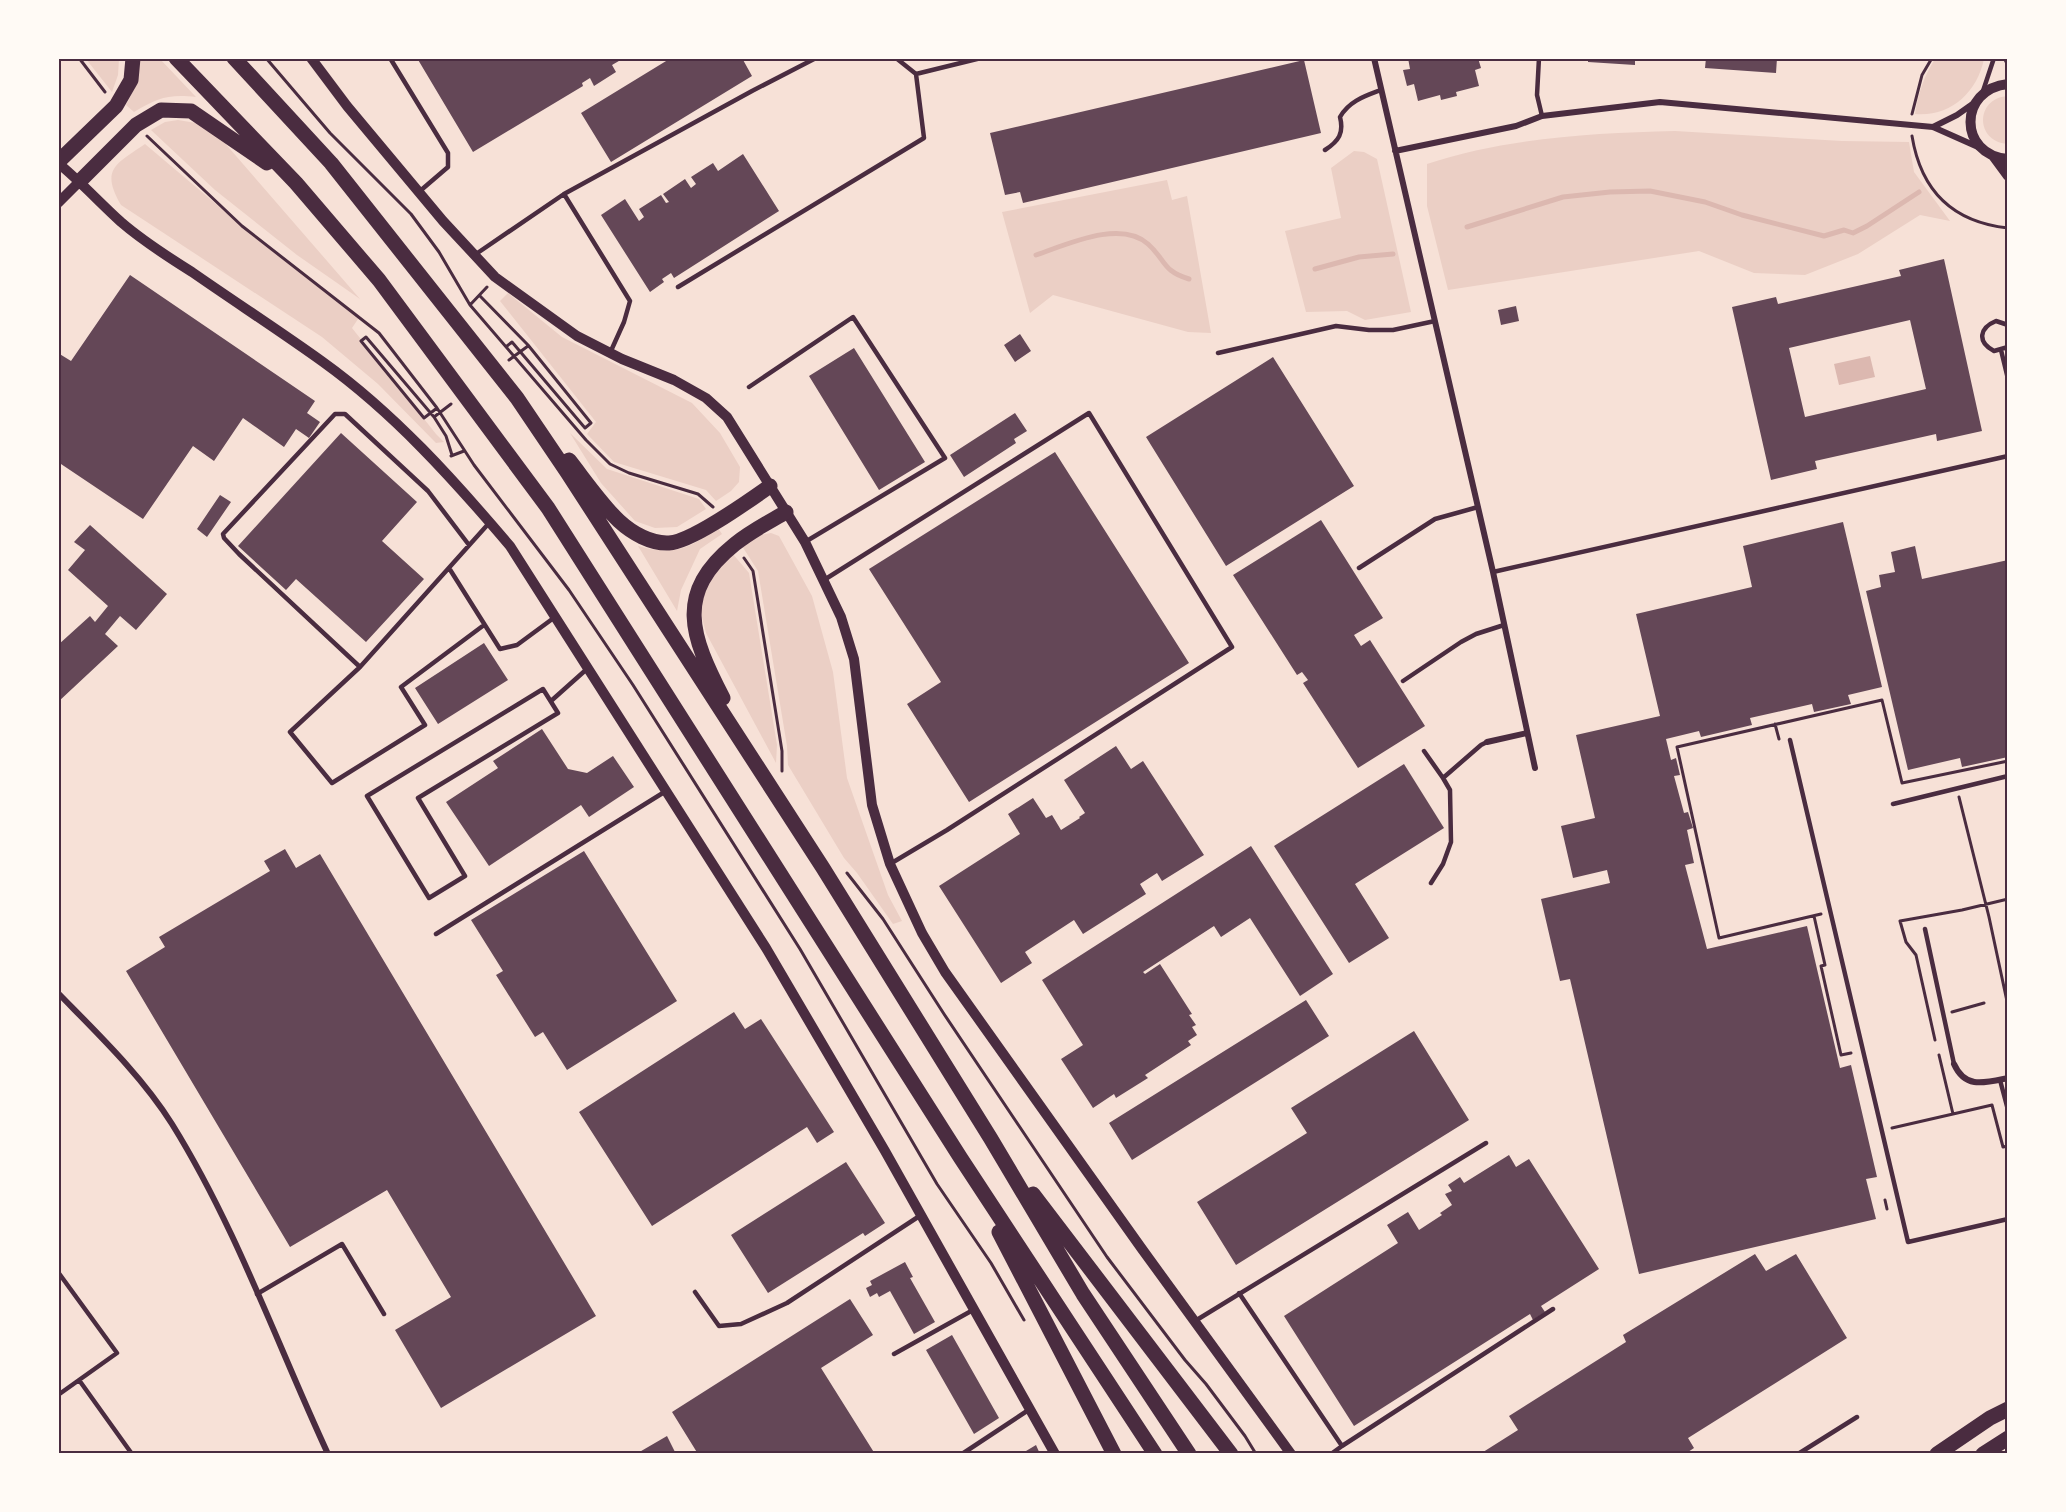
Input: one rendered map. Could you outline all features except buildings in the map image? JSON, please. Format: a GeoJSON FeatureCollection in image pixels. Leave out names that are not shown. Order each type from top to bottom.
{"type":"FeatureCollection","features":[{"type":"Feature","properties":{"kind":"main road"},"geometry":{"type":"LineString","coordinates":[[58,163],[116,106],[131,80],[133,58]]}},
{"type":"Feature","properties":{"kind":"main road"},"geometry":{"type":"LineString","coordinates":[[176,58],[296,183],[379,280],[548,508],[960,1157],[1155,1454]]}},
{"type":"Feature","properties":{"kind":"main road"},"geometry":{"type":"LineString","coordinates":[[234,58],[331,163],[517,398],[619,520],[633,532],[653,541],[671,543],[686,538],[734,512],[770,486]]}},
{"type":"Feature","properties":{"kind":"main road"},"geometry":{"type":"LineString","coordinates":[[80,181],[136,125],[161,110],[191,111],[296,183]]}},
{"type":"Feature","properties":{"kind":"main road"},"geometry":{"type":"LineString","coordinates":[[517,398],[567,471],[823,868],[991,1139],[1083,1294],[1189,1454]]}},
{"type":"Feature","properties":{"kind":"main road"},"geometry":{"type":"LineString","coordinates":[[762,775],[712,677],[698,644],[694,609],[696,593],[704,576],[735,544],[786,512]]}},
{"type":"Feature","properties":{"kind":"main road"},"geometry":{"type":"LineString","coordinates":[[991,1139],[1231,1454]]}},
{"type":"Feature","properties":{"kind":"main road"},"geometry":{"type":"LineString","coordinates":[[960,1157],[1113,1454]]}},
{"type":"Feature","properties":{"kind":"main road"},"geometry":{"type":"LineString","coordinates":[[1937,1454],[2007,1407]]}},
{"type":"Feature","properties":{"kind":"main road"},"geometry":{"type":"LineString","coordinates":[[1983,1454],[2006,1439]]}},
{"type":"Feature","properties":{"kind":"street"},"geometry":{"type":"LineString","coordinates":[[311,58],[347,106],[419,192],[495,277],[578,336],[610,353],[674,380],[706,398],[728,417],[805,542],[841,617],[854,659],[872,805],[890,864],[922,933],[945,972],[1291,1454]]}},
{"type":"Feature","properties":{"kind":"street"},"geometry":{"type":"LineString","coordinates":[[1374,58],[1536,768]]}},
{"type":"Feature","properties":{"kind":"street"},"geometry":{"type":"LineString","coordinates":[[1933,127],[1957,115],[1992,87],[2007,84]]}},
{"type":"Feature","properties":{"kind":"street"},"geometry":{"type":"LineString","coordinates":[[1980,97],[1970,117],[1974,139],[1982,149]]}},
{"type":"Feature","properties":{"kind":"street"},"geometry":{"type":"LineString","coordinates":[[1395,151],[1516,126],[1542,116],[1660,102],[1933,127],[1982,149],[1994,157],[2007,176]]}},
{"type":"Feature","properties":{"kind":"street"},"geometry":{"type":"LineString","coordinates":[[1994,157],[2007,159]]}},
{"type":"Feature","properties":{"kind":"street"},"geometry":{"type":"LineString","coordinates":[[58,163],[80,181],[122,223],[160,252],[325,363],[407,434],[510,546],[766,948],[921,1215],[1055,1454]]}},
{"type":"Feature","properties":{"kind":"street"},"geometry":{"type":"LineString","coordinates":[[58,203],[80,181]]}},
{"type":"Feature","properties":{"kind":"street"},"geometry":{"type":"LineString","coordinates":[[1487,742],[1527,733]]}},
{"type":"Feature","properties":{"kind":"street"},"geometry":{"type":"LineString","coordinates":[[58,993],[142,1084],[171,1122],[228,1227],[328,1454]]}},
{"type":"Feature","properties":{"kind":"street"},"geometry":{"type":"LineString","coordinates":[[1954,1064],[1958,1073],[1966,1080],[1983,1083],[2004,1079]]}},
{"type":"Feature","properties":{"kind":"lane"},"geometry":{"type":"LineString","coordinates":[[390,58],[448,153],[448,167],[419,192]]}},
{"type":"Feature","properties":{"kind":"lane"},"geometry":{"type":"LineString","coordinates":[[474,255],[564,194],[816,58]]}},
{"type":"Feature","properties":{"kind":"lane"},"geometry":{"type":"LineString","coordinates":[[678,287],[924,138],[916,74],[896,58]]}},
{"type":"Feature","properties":{"kind":"lane"},"geometry":{"type":"LineString","coordinates":[[916,74],[981,58]]}},
{"type":"Feature","properties":{"kind":"lane"},"geometry":{"type":"LineString","coordinates":[[1539,58],[1537,95],[1542,116]]}},
{"type":"Feature","properties":{"kind":"lane"},"geometry":{"type":"LineString","coordinates":[[1980,97],[1994,58]]}},
{"type":"Feature","properties":{"kind":"lane"},"geometry":{"type":"LineString","coordinates":[[2005,58],[2007,64]]}},
{"type":"Feature","properties":{"kind":"lane"},"geometry":{"type":"LineString","coordinates":[[1325,150],[1336,142],[1343,129],[1340,117],[1343,111],[1356,100],[1381,90]]}},
{"type":"Feature","properties":{"kind":"lane"},"geometry":{"type":"LineString","coordinates":[[564,194],[630,301],[624,322],[610,353]]}},
{"type":"Feature","properties":{"kind":"lane"},"geometry":{"type":"LineString","coordinates":[[749,387],[853,317],[945,458],[805,542]]}},
{"type":"Feature","properties":{"kind":"lane"},"geometry":{"type":"LineString","coordinates":[[1218,353],[1336,326],[1384,330],[1435,321]]}},
{"type":"Feature","properties":{"kind":"lane"},"geometry":{"type":"LineString","coordinates":[[2007,325],[1996,321],[1988,324],[1983,332],[1983,341],[1987,347],[1994,351],[2007,347]]}},
{"type":"Feature","properties":{"kind":"lane"},"geometry":{"type":"LineString","coordinates":[[2001,350],[2007,379]]}},
{"type":"Feature","properties":{"kind":"lane"},"geometry":{"type":"LineString","coordinates":[[824,580],[1089,413],[1232,647],[947,830],[890,864]]}},
{"type":"Feature","properties":{"kind":"lane"},"geometry":{"type":"LineString","coordinates":[[360,667],[239,554],[223,534],[335,414],[345,414],[428,491],[469,545]]}},
{"type":"Feature","properties":{"kind":"lane"},"geometry":{"type":"LineString","coordinates":[[1493,572],[2007,456]]}},
{"type":"Feature","properties":{"kind":"lane"},"geometry":{"type":"LineString","coordinates":[[1359,568],[1435,519],[1478,507]]}},
{"type":"Feature","properties":{"kind":"lane"},"geometry":{"type":"LineString","coordinates":[[484,625],[401,687],[425,725],[332,783],[290,732],[360,667],[490,522]]}},
{"type":"Feature","properties":{"kind":"lane"},"geometry":{"type":"LineString","coordinates":[[448,568],[500,650],[517,645],[555,617]]}},
{"type":"Feature","properties":{"kind":"lane"},"geometry":{"type":"LineString","coordinates":[[1403,681],[1461,642],[1504,625]]}},
{"type":"Feature","properties":{"kind":"lane"},"geometry":{"type":"LineString","coordinates":[[551,701],[588,668]]}},
{"type":"Feature","properties":{"kind":"lane"},"geometry":{"type":"LineString","coordinates":[[543,689],[551,701],[558,713],[418,798],[465,876],[429,898],[367,796],[543,689]]}},
{"type":"Feature","properties":{"kind":"lane"},"geometry":{"type":"LineString","coordinates":[[1790,740],[1838,936],[1908,1242],[2007,1219]]}},
{"type":"Feature","properties":{"kind":"lane"},"geometry":{"type":"LineString","coordinates":[[1443,778],[1481,744],[1487,742]]}},
{"type":"Feature","properties":{"kind":"lane"},"geometry":{"type":"LineString","coordinates":[[1424,751],[1450,790],[1451,842],[1443,864],[1431,883]]}},
{"type":"Feature","properties":{"kind":"lane"},"geometry":{"type":"LineString","coordinates":[[1893,804],[2007,776]]}},
{"type":"Feature","properties":{"kind":"lane"},"geometry":{"type":"LineString","coordinates":[[436,934],[666,791]]}},
{"type":"Feature","properties":{"kind":"lane"},"geometry":{"type":"LineString","coordinates":[[1925,929],[1954,1064]]}},
{"type":"Feature","properties":{"kind":"lane"},"geometry":{"type":"LineString","coordinates":[[2004,1079],[2007,1110]]}},
{"type":"Feature","properties":{"kind":"lane"},"geometry":{"type":"LineString","coordinates":[[1195,1321],[1486,1143]]}},
{"type":"Feature","properties":{"kind":"lane"},"geometry":{"type":"LineString","coordinates":[[694,1292],[719,1326],[741,1324],[787,1303],[921,1215]]}},
{"type":"Feature","properties":{"kind":"lane"},"geometry":{"type":"LineString","coordinates":[[257,1294],[342,1244],[384,1314]]}},
{"type":"Feature","properties":{"kind":"lane"},"geometry":{"type":"LineString","coordinates":[[58,1272],[117,1353],[58,1395]]}},
{"type":"Feature","properties":{"kind":"lane"},"geometry":{"type":"LineString","coordinates":[[1239,1293],[1342,1446]]}},
{"type":"Feature","properties":{"kind":"lane"},"geometry":{"type":"LineString","coordinates":[[894,1354],[974,1309]]}},
{"type":"Feature","properties":{"kind":"lane"},"geometry":{"type":"LineString","coordinates":[[1331,1454],[1553,1309]]}},
{"type":"Feature","properties":{"kind":"lane"},"geometry":{"type":"LineString","coordinates":[[79,1380],[132,1454]]}},
{"type":"Feature","properties":{"kind":"lane"},"geometry":{"type":"LineString","coordinates":[[962,1454],[1030,1409]]}},
{"type":"Feature","properties":{"kind":"lane"},"geometry":{"type":"LineString","coordinates":[[1798,1454],[1857,1417]]}},
{"type":"Feature","properties":{"kind":"path"},"geometry":{"type":"LineString","coordinates":[[79,58],[116,106]]}},
{"type":"Feature","properties":{"kind":"path"},"geometry":{"type":"LineString","coordinates":[[266,58],[330,133],[411,214],[439,252],[470,305],[586,440],[610,464],[629,473],[698,494],[712,505]]}},
{"type":"Feature","properties":{"kind":"path"},"geometry":{"type":"LineString","coordinates":[[1932,58],[1919,82],[1910,125],[1914,148],[1921,166],[1940,198],[1970,220],[1989,226],[2007,228]]}},
{"type":"Feature","properties":{"kind":"path"},"geometry":{"type":"LineString","coordinates":[[470,305],[480,296],[528,345],[591,423],[585,428],[512,342],[507,346]]}},
{"type":"Feature","properties":{"kind":"path"},"geometry":{"type":"LineString","coordinates":[[437,408],[424,418],[361,341],[366,337],[434,417],[446,436],[452,455]]}},
{"type":"Feature","properties":{"kind":"path"},"geometry":{"type":"LineString","coordinates":[[1953,772],[1986,904],[2007,1006]]}},
{"type":"Feature","properties":{"kind":"path"},"geometry":{"type":"LineString","coordinates":[[1953,1114],[1916,956],[1905,942],[1900,921],[2007,899]]}},
{"type":"Feature","properties":{"kind":"path"},"geometry":{"type":"LineString","coordinates":[[1814,916],[1825,965],[1821,966],[1841,1055],[1851,1053]]}},
{"type":"Feature","properties":{"kind":"path"},"geometry":{"type":"LineString","coordinates":[[1931,1020],[1984,1003]]}},
{"type":"Feature","properties":{"kind":"path"},"geometry":{"type":"LineString","coordinates":[[1881,1131],[1992,1105],[2003,1147],[2007,1146]]}},
{"type":"Feature","properties":{"kind":"shaded area"},"geometry":{"type":"Polygon","coordinates":[[[86,59],[119,59],[118,75],[112,92],[86,59]]]}},
{"type":"Feature","properties":{"kind":"shaded area"},"geometry":{"type":"Polygon","coordinates":[[[140,59],[160,59],[196,97],[164,98],[134,112],[126,105],[135,87],[140,59]]]}},
{"type":"Feature","properties":{"kind":"shaded area"},"geometry":{"type":"Polygon","coordinates":[[[1935,59],[1984,59],[1975,82],[1960,100],[1940,111],[1915,114],[1922,85],[1935,59]]]}},
{"type":"Feature","properties":{"kind":"shaded area"},"geometry":{"type":"Polygon","coordinates":[[[2008,96],[2007,144],[1989,136],[1984,128],[1983,120],[1984,112],[1989,104],[1996,99],[2008,96]]]}},
{"type":"Feature","properties":{"kind":"shaded area"},"geometry":{"type":"Polygon","coordinates":[[[178,120],[202,124],[217,134],[360,299],[297,255],[215,190],[151,130],[165,122],[178,120]]]}},
{"type":"Feature","properties":{"kind":"shaded area"},"geometry":{"type":"Polygon","coordinates":[[[1675,131],[1842,141],[1909,142],[1914,172],[1950,221],[1920,215],[1858,254],[1805,275],[1754,273],[1699,251],[1448,290],[1427,206],[1427,164],[1487,148],[1550,138],[1675,131]]]}},
{"type":"Feature","properties":{"kind":"shaded area"},"geometry":{"type":"Polygon","coordinates":[[[145,144],[248,231],[360,316],[352,328],[444,442],[436,443],[378,384],[322,337],[121,205],[112,183],[114,168],[145,144]]]}},
{"type":"Feature","properties":{"kind":"shaded area"},"geometry":{"type":"Polygon","coordinates":[[[1354,151],[1364,152],[1377,159],[1411,312],[1365,320],[1347,311],[1306,312],[1285,231],[1341,218],[1331,168],[1354,151]]]}},
{"type":"Feature","properties":{"kind":"shaded area"},"geometry":{"type":"Polygon","coordinates":[[[1167,180],[1172,200],[1187,196],[1211,333],[1188,332],[1053,295],[1030,313],[1002,212],[1167,180]]]}},
{"type":"Feature","properties":{"kind":"shaded area"},"geometry":{"type":"Polygon","coordinates":[[[508,293],[562,337],[692,403],[720,433],[740,467],[739,482],[731,491],[716,501],[706,490],[614,462],[587,434],[596,422],[500,301],[508,293]]]}},
{"type":"Feature","properties":{"kind":"shaded area"},"geometry":{"type":"Polygon","coordinates":[[[1870,356],[1875,377],[1839,385],[1834,364],[1870,356]]]}},
{"type":"Feature","properties":{"kind":"shaded area"},"geometry":{"type":"Polygon","coordinates":[[[570,433],[607,469],[699,499],[706,509],[677,527],[655,528],[635,521],[601,483],[570,433]]]}},
{"type":"Feature","properties":{"kind":"shaded area"},"geometry":{"type":"Polygon","coordinates":[[[718,528],[722,534],[700,549],[681,590],[677,611],[638,546],[662,550],[681,549],[718,528]]]}},
{"type":"Feature","properties":{"kind":"shaded area"},"geometry":{"type":"Polygon","coordinates":[[[771,533],[779,536],[812,596],[833,672],[847,778],[888,895],[902,921],[893,924],[844,858],[788,765],[787,746],[758,571],[742,546],[756,536],[771,533]]]}},
{"type":"Feature","properties":{"kind":"shaded area"},"geometry":{"type":"Polygon","coordinates":[[[732,553],[749,573],[777,745],[776,763],[706,633],[700,610],[708,578],[732,553]]]}},
{"type":"Feature","properties":{"kind":"waterway"},"geometry":{"type":"LineString","coordinates":[[1467,227],[1563,197],[1650,191],[1705,202],[1742,215],[1824,236],[1844,230],[1853,233],[1919,192]]}},
{"type":"Feature","properties":{"kind":"waterway"},"geometry":{"type":"LineString","coordinates":[[1036,255],[1093,236],[1123,234],[1136,237],[1148,244],[1169,269],[1189,279]]}},
{"type":"Feature","properties":{"kind":"waterway"},"geometry":{"type":"LineString","coordinates":[[1315,269],[1359,257],[1393,254]]}}]}
